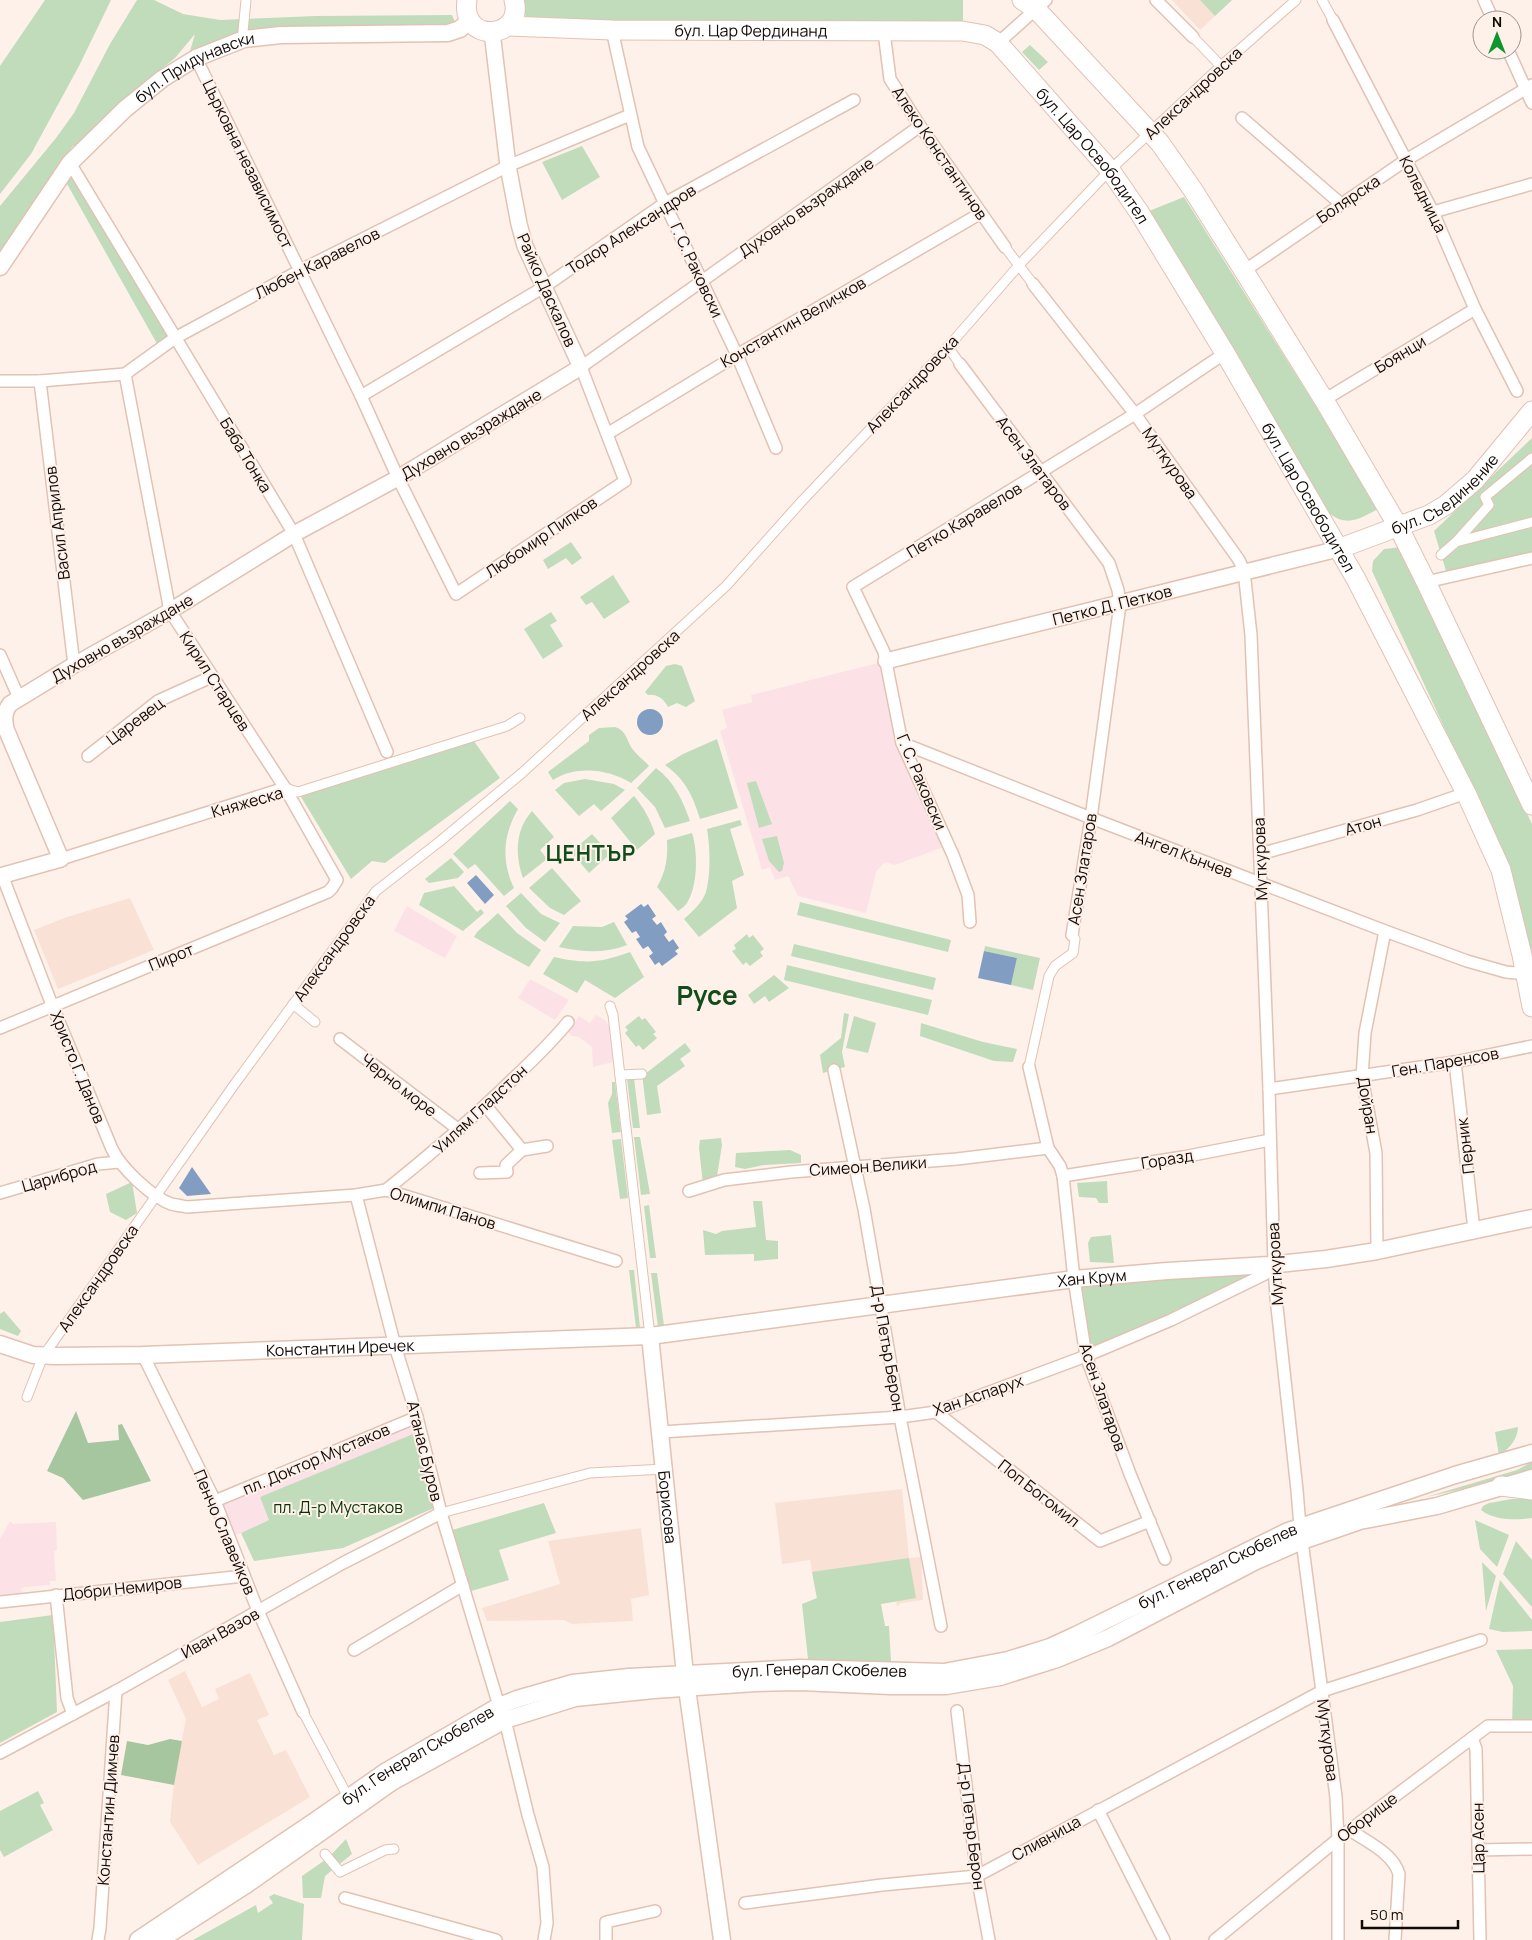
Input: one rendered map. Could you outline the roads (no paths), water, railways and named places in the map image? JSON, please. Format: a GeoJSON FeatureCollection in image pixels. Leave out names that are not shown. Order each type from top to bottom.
{"type":"FeatureCollection","features":[{"type":"Feature","properties":{"kind":"main road"},"geometry":{"type":"LineString","coordinates":[[467,0],[466,12],[470,20],[479,29],[500,29],[516,11],[514,0]]}},
{"type":"Feature","properties":{"kind":"main road"},"geometry":{"type":"LineString","coordinates":[[1034,3],[1150,132],[1193,190],[1244,271],[1324,400],[1398,526],[1532,805]]}},
{"type":"Feature","properties":{"kind":"main road","name":"бул. Придунавски"},"geometry":{"type":"LineString","coordinates":[[0,267],[70,164],[125,109],[162,80],[196,58],[243,35],[448,33],[460,29],[470,20]]}},
{"type":"Feature","properties":{"kind":"main road","name":"бул. Цар Фердинанд"},"geometry":{"type":"LineString","coordinates":[[500,29],[962,31],[980,34],[996,41]]}},
{"type":"Feature","properties":{"kind":"main road","name":"бул. Цар Освободител"},"geometry":{"type":"LineString","coordinates":[[996,41],[1110,170],[1139,212],[1225,353],[1356,579],[1466,793],[1501,870],[1529,974],[1532,1007]]}},
{"type":"Feature","properties":{"kind":"main road","name":"бул. Съединение"},"geometry":{"type":"LineString","coordinates":[[1338,549],[1429,515],[1446,505],[1463,491],[1489,464],[1532,411]]}},
{"type":"Feature","properties":{"kind":"main road","name":"Хан Крум"},"geometry":{"type":"LineString","coordinates":[[650,1336],[1074,1279],[1272,1265],[1326,1259],[1377,1251],[1532,1218]]}},
{"type":"Feature","properties":{"kind":"main road","name":"Константин Иречек"},"geometry":{"type":"LineString","coordinates":[[0,1344],[38,1356],[143,1355],[650,1336]]}},
{"type":"Feature","properties":{"kind":"main road","name":"Борисова"},"geometry":{"type":"LineString","coordinates":[[650,1336],[686,1681],[722,1940]]}},
{"type":"Feature","properties":{"kind":"main road","name":"бул. Генерал Скобелев"},"geometry":{"type":"LineString","coordinates":[[1301,1534],[1455,1476],[1532,1453]]}},
{"type":"Feature","properties":{"kind":"main road","name":"бул. Генерал Скобелев"},"geometry":{"type":"LineString","coordinates":[[160,1940],[246,1885],[392,1782],[502,1713],[517,1699],[574,1683],[686,1681],[800,1668],[944,1672],[1008,1660],[1050,1647],[1076,1635],[1283,1533],[1301,1534],[1437,1506],[1532,1478]]}},
{"type":"Feature","properties":{"kind":"main road"},"geometry":{"type":"LineString","coordinates":[[1501,1486],[1532,1490]]}},
{"type":"Feature","properties":{"kind":"main road","name":"бул. Генерал Скобелев"},"geometry":{"type":"LineString","coordinates":[[138,1940],[385,1772],[502,1713]]}},
{"type":"Feature","properties":{"kind":"street"},"geometry":{"type":"LineString","coordinates":[[1156,0],[1221,66]]}},
{"type":"Feature","properties":{"kind":"street","name":"Александровска"},"geometry":{"type":"LineString","coordinates":[[27,1397],[38,1356],[376,891],[410,866],[496,796],[726,586],[802,501],[948,347],[1020,264],[1110,170],[1221,66],[1296,0]]}},
{"type":"Feature","properties":{"kind":"street","name":"Коледница"},"geometry":{"type":"LineString","coordinates":[[1322,0],[1433,212],[1475,309],[1517,391]]}},
{"type":"Feature","properties":{"kind":"street"},"geometry":{"type":"LineString","coordinates":[[243,35],[246,1]]}},
{"type":"Feature","properties":{"kind":"street"},"geometry":{"type":"LineString","coordinates":[[996,41],[1034,3]]}},
{"type":"Feature","properties":{"kind":"street","name":"Райко Даскалов"},"geometry":{"type":"LineString","coordinates":[[500,29],[508,166],[525,246],[581,366],[625,481]]}},
{"type":"Feature","properties":{"kind":"street","name":"Г. С. Раковски"},"geometry":{"type":"LineString","coordinates":[[612,30],[638,147],[737,355],[776,448]]}},
{"type":"Feature","properties":{"kind":"street","name":"Алеко Константинов"},"geometry":{"type":"LineString","coordinates":[[884,32],[890,80],[981,213],[1020,264]]}},
{"type":"Feature","properties":{"kind":"street","name":"Църковна независимост"},"geometry":{"type":"LineString","coordinates":[[196,58],[301,270],[398,478],[456,594]]}},
{"type":"Feature","properties":{"kind":"street"},"geometry":{"type":"LineString","coordinates":[[1514,60],[1529,87],[1532,103]]}},
{"type":"Feature","properties":{"kind":"street","name":"Болярска"},"geometry":{"type":"LineString","coordinates":[[1244,271],[1406,160],[1529,87]]}},
{"type":"Feature","properties":{"kind":"street","name":"Тодор Александров"},"geometry":{"type":"LineString","coordinates":[[361,396],[544,287],[665,203],[854,100]]}},
{"type":"Feature","properties":{"kind":"street","name":"Любен Каравелов"},"geometry":{"type":"LineString","coordinates":[[126,374],[175,338],[301,270],[508,166],[630,115]]}},
{"type":"Feature","properties":{"kind":"street"},"geometry":{"type":"LineString","coordinates":[[1242,118],[1341,204]]}},
{"type":"Feature","properties":{"kind":"street","name":"Духовно възраждане"},"geometry":{"type":"LineString","coordinates":[[2,711],[19,698],[74,664],[170,611],[294,534],[398,478],[581,366],[920,126]]}},
{"type":"Feature","properties":{"kind":"street","name":"Баба Тонка"},"geometry":{"type":"LineString","coordinates":[[70,164],[294,534],[389,757]]}},
{"type":"Feature","properties":{"kind":"street"},"geometry":{"type":"LineString","coordinates":[[1433,212],[1532,184]]}},
{"type":"Feature","properties":{"kind":"street","name":"Константин Величков"},"geometry":{"type":"LineString","coordinates":[[607,434],[737,355],[981,213]]}},
{"type":"Feature","properties":{"kind":"street","name":"Муткурова"},"geometry":{"type":"LineString","coordinates":[[1020,264],[1033,284],[1135,414],[1239,560],[1244,571],[1251,635],[1260,854],[1269,1089],[1272,1265],[1301,1534],[1336,1797],[1338,1940]]}},
{"type":"Feature","properties":{"kind":"street","name":"Боянци"},"geometry":{"type":"LineString","coordinates":[[1324,400],[1475,309]]}},
{"type":"Feature","properties":{"kind":"street","name":"Асен Златаров"},"geometry":{"type":"LineString","coordinates":[[948,347],[1109,563],[1118,590],[1120,604],[1091,818],[1072,935],[1075,939],[1073,953],[1055,966],[1049,976],[1029,1067],[1048,1148],[1060,1166],[1063,1176],[1074,1279],[1086,1356],[1130,1474],[1165,1560]]}},
{"type":"Feature","properties":{"kind":"street","name":"Петко Каравелов"},"geometry":{"type":"LineString","coordinates":[[853,587],[1135,414],[1225,353]]}},
{"type":"Feature","properties":{"kind":"street"},"geometry":{"type":"LineString","coordinates":[[0,381],[40,381],[126,374]]}},
{"type":"Feature","properties":{"kind":"street","name":"Кирил Старцев"},"geometry":{"type":"LineString","coordinates":[[126,374],[170,611],[284,788],[337,880]]}},
{"type":"Feature","properties":{"kind":"street","name":"Васил Априлов"},"geometry":{"type":"LineString","coordinates":[[40,381],[74,664]]}},
{"type":"Feature","properties":{"kind":"street"},"geometry":{"type":"LineString","coordinates":[[1441,554],[1456,542],[1488,503],[1485,497],[1532,458]]}},
{"type":"Feature","properties":{"kind":"street","name":"Любомир Пипков"},"geometry":{"type":"LineString","coordinates":[[456,594],[625,481]]}},
{"type":"Feature","properties":{"kind":"street"},"geometry":{"type":"LineString","coordinates":[[1456,542],[1532,522]]}},
{"type":"Feature","properties":{"kind":"street","name":"Петко Д. Петков"},"geometry":{"type":"LineString","coordinates":[[886,661],[1338,549]]}},
{"type":"Feature","properties":{"kind":"street"},"geometry":{"type":"LineString","coordinates":[[1426,582],[1532,558]]}},
{"type":"Feature","properties":{"kind":"street","name":"Г. С. Раковски"},"geometry":{"type":"LineString","coordinates":[[853,587],[886,661],[902,742],[929,800],[968,895],[970,922]]}},
{"type":"Feature","properties":{"kind":"street"},"geometry":{"type":"LineString","coordinates":[[0,655],[19,698]]}},
{"type":"Feature","properties":{"kind":"street","name":"Царевец"},"geometry":{"type":"LineString","coordinates":[[88,756],[158,701],[211,677]]}},
{"type":"Feature","properties":{"kind":"street"},"geometry":{"type":"LineString","coordinates":[[2,711],[6,729],[61,859]]}},
{"type":"Feature","properties":{"kind":"street","name":"Княжеска"},"geometry":{"type":"LineString","coordinates":[[1,875],[61,859],[284,788],[298,792],[389,757],[507,726],[520,718]]}},
{"type":"Feature","properties":{"kind":"street","name":"Ангел Кънчев"},"geometry":{"type":"LineString","coordinates":[[902,742],[1091,818],[1385,931],[1468,961],[1506,972],[1529,974]]}},
{"type":"Feature","properties":{"kind":"street","name":"Атон"},"geometry":{"type":"LineString","coordinates":[[1260,854],[1417,810],[1466,793]]}},
{"type":"Feature","properties":{"kind":"street","name":"Христо Г. Данов"},"geometry":{"type":"LineString","coordinates":[[1,875],[52,1005],[119,1162],[156,1196],[171,1204],[187,1207],[206,1206]]}},
{"type":"Feature","properties":{"kind":"street","name":"Пирот"},"geometry":{"type":"LineString","coordinates":[[0,1028],[328,892],[337,880]]}},
{"type":"Feature","properties":{"kind":"street","name":"Дойран"},"geometry":{"type":"LineString","coordinates":[[1377,1251],[1376,1153],[1362,1077],[1365,1033],[1385,931]]}},
{"type":"Feature","properties":{"kind":"street"},"geometry":{"type":"LineString","coordinates":[[293,1004],[315,1022]]}},
{"type":"Feature","properties":{"kind":"street","name":"Борисова"},"geometry":{"type":"LineString","coordinates":[[610,1006],[613,1015],[650,1336]]}},
{"type":"Feature","properties":{"kind":"street","name":"Уилям Гладстон"},"geometry":{"type":"LineString","coordinates":[[386,1190],[428,1157],[486,1106],[558,1036],[568,1022]]}},
{"type":"Feature","properties":{"kind":"street","name":"Черно море"},"geometry":{"type":"LineString","coordinates":[[340,1039],[458,1130]]}},
{"type":"Feature","properties":{"kind":"street","name":"Ген. Паренсов"},"geometry":{"type":"LineString","coordinates":[[1269,1089],[1455,1062],[1532,1046]]}},
{"type":"Feature","properties":{"kind":"street","name":"Перник"},"geometry":{"type":"LineString","coordinates":[[1455,1062],[1474,1230]]}},
{"type":"Feature","properties":{"kind":"street","name":"Д-р Петър Берон"},"geometry":{"type":"LineString","coordinates":[[834,1070],[855,1167],[900,1418],[941,1626]]}},
{"type":"Feature","properties":{"kind":"street"},"geometry":{"type":"LineString","coordinates":[[620,1075],[642,1074]]}},
{"type":"Feature","properties":{"kind":"street"},"geometry":{"type":"LineString","coordinates":[[486,1106],[522,1150]]}},
{"type":"Feature","properties":{"kind":"street","name":"Горазд"},"geometry":{"type":"LineString","coordinates":[[1063,1176],[1183,1157],[1270,1140]]}},
{"type":"Feature","properties":{"kind":"street"},"geometry":{"type":"LineString","coordinates":[[480,1173],[507,1172],[506,1165],[522,1150],[547,1146]]}},
{"type":"Feature","properties":{"kind":"street","name":"Симеон Велики"},"geometry":{"type":"LineString","coordinates":[[689,1191],[724,1180],[800,1171],[957,1159],[1048,1148]]}},
{"type":"Feature","properties":{"kind":"street","name":"Цариброд"},"geometry":{"type":"LineString","coordinates":[[0,1194],[98,1164],[119,1162]]}},
{"type":"Feature","properties":{"kind":"street","name":"Олимпи Панов"},"geometry":{"type":"LineString","coordinates":[[206,1206],[356,1195],[386,1190],[616,1261]]}},
{"type":"Feature","properties":{"kind":"street","name":"Атанас Буров"},"geometry":{"type":"LineString","coordinates":[[356,1195],[395,1346],[417,1417],[441,1513],[502,1713],[543,1867],[547,1923],[544,1940]]}},
{"type":"Feature","properties":{"kind":"street","name":"Хан Аспарух"},"geometry":{"type":"LineString","coordinates":[[661,1432],[900,1418],[936,1412],[1086,1356],[1171,1320],[1265,1274],[1272,1265]]}},
{"type":"Feature","properties":{"kind":"street","name":"Пенчо Славейков"},"geometry":{"type":"LineString","coordinates":[[143,1355],[215,1501],[258,1612],[303,1712]]}},
{"type":"Feature","properties":{"kind":"street","name":"Поп Богомил"},"geometry":{"type":"LineString","coordinates":[[936,1412],[1100,1541],[1150,1521]]}},
{"type":"Feature","properties":{"kind":"street","name":"пл. Доктор Мустаков"},"geometry":{"type":"LineString","coordinates":[[215,1501],[417,1417]]}},
{"type":"Feature","properties":{"kind":"street"},"geometry":{"type":"LineString","coordinates":[[441,1513],[590,1473],[664,1469]]}},
{"type":"Feature","properties":{"kind":"street","name":"Иван Вазов"},"geometry":{"type":"LineString","coordinates":[[0,1753],[116,1691],[342,1563],[441,1513]]}},
{"type":"Feature","properties":{"kind":"street","name":"Добри Немиров"},"geometry":{"type":"LineString","coordinates":[[0,1602],[244,1576]]}},
{"type":"Feature","properties":{"kind":"street"},"geometry":{"type":"LineString","coordinates":[[354,1650],[463,1585]]}},
{"type":"Feature","properties":{"kind":"street"},"geometry":{"type":"LineString","coordinates":[[56,1595],[67,1698],[73,1714]]}},
{"type":"Feature","properties":{"kind":"street","name":"Сливница"},"geometry":{"type":"LineString","coordinates":[[745,1903],[882,1885],[977,1876],[1322,1691],[1480,1640]]}},
{"type":"Feature","properties":{"kind":"street","name":"Константин Димчев"},"geometry":{"type":"LineString","coordinates":[[99,1934],[116,1691]]}},
{"type":"Feature","properties":{"kind":"street","name":"Д-р Петър Берон"},"geometry":{"type":"LineString","coordinates":[[957,1711],[977,1876],[989,1940]]}},
{"type":"Feature","properties":{"kind":"street"},"geometry":{"type":"LineString","coordinates":[[303,1712],[348,1797]]}},
{"type":"Feature","properties":{"kind":"street","name":"Оборище"},"geometry":{"type":"LineString","coordinates":[[1215,1940],[1338,1839],[1488,1726],[1532,1726]]}},
{"type":"Feature","properties":{"kind":"street","name":"Цар Асен"},"geometry":{"type":"LineString","coordinates":[[1472,1738],[1476,1749],[1480,1940]]}},
{"type":"Feature","properties":{"kind":"street"},"geometry":{"type":"LineString","coordinates":[[1098,1810],[1164,1940]]}},
{"type":"Feature","properties":{"kind":"street"},"geometry":{"type":"LineString","coordinates":[[1350,1830],[1390,1858],[1396,1865],[1399,1874],[1396,1940]]}},
{"type":"Feature","properties":{"kind":"street"},"geometry":{"type":"LineString","coordinates":[[325,1854],[340,1872],[385,1850],[394,1849]]}},
{"type":"Feature","properties":{"kind":"street"},"geometry":{"type":"LineString","coordinates":[[1479,1850],[1532,1850]]}},
{"type":"Feature","properties":{"kind":"street"},"geometry":{"type":"LineString","coordinates":[[345,1898],[496,1940]]}},
{"type":"Feature","properties":{"kind":"street"},"geometry":{"type":"LineString","coordinates":[[606,1940],[606,1922],[655,1912]]}},
{"type":"Feature","properties":{"kind":"street"},"geometry":{"type":"LineString","coordinates":[[99,1934],[108,1940]]}},
{"type":"Feature","properties":{"kind":"water"},"geometry":{"type":"Polygon","coordinates":[[[650,709],[659,713],[663,722],[659,731],[650,735],[641,731],[637,722],[641,713],[650,709]]]}},
{"type":"Feature","properties":{"kind":"water"},"geometry":{"type":"Polygon","coordinates":[[[476,875],[494,895],[485,904],[467,883],[476,875]]]}},
{"type":"Feature","properties":{"kind":"water"},"geometry":{"type":"Polygon","coordinates":[[[641,904],[644,907],[648,904],[656,916],[652,919],[657,925],[661,922],[667,932],[664,935],[669,942],[673,939],[679,948],[675,951],[678,954],[662,966],[659,962],[655,965],[649,956],[653,953],[648,946],[643,949],[636,939],[640,937],[636,931],[632,933],[624,922],[628,919],[625,916],[641,904]]]}},
{"type":"Feature","properties":{"kind":"water"},"geometry":{"type":"Polygon","coordinates":[[[984,951],[1017,958],[1011,985],[978,978],[984,951]]]}},
{"type":"Feature","properties":{"kind":"water"},"geometry":{"type":"Polygon","coordinates":[[[192,1167],[211,1194],[187,1196],[179,1188],[192,1167]]]}},
{"type":"Feature","properties":{"kind":"district","name":"ЦЕНТЪР"},"geometry":{"type":"Point","coordinates":[591,853]}},
{"type":"Feature","properties":{"kind":"district","name":"Русе"},"geometry":{"type":"Point","coordinates":[707,995]}},
{"type":"Feature","properties":{"kind":"park label","name":"пл. Д-р Мустаков"},"geometry":{"type":"Point","coordinates":[338,1507]}}]}
